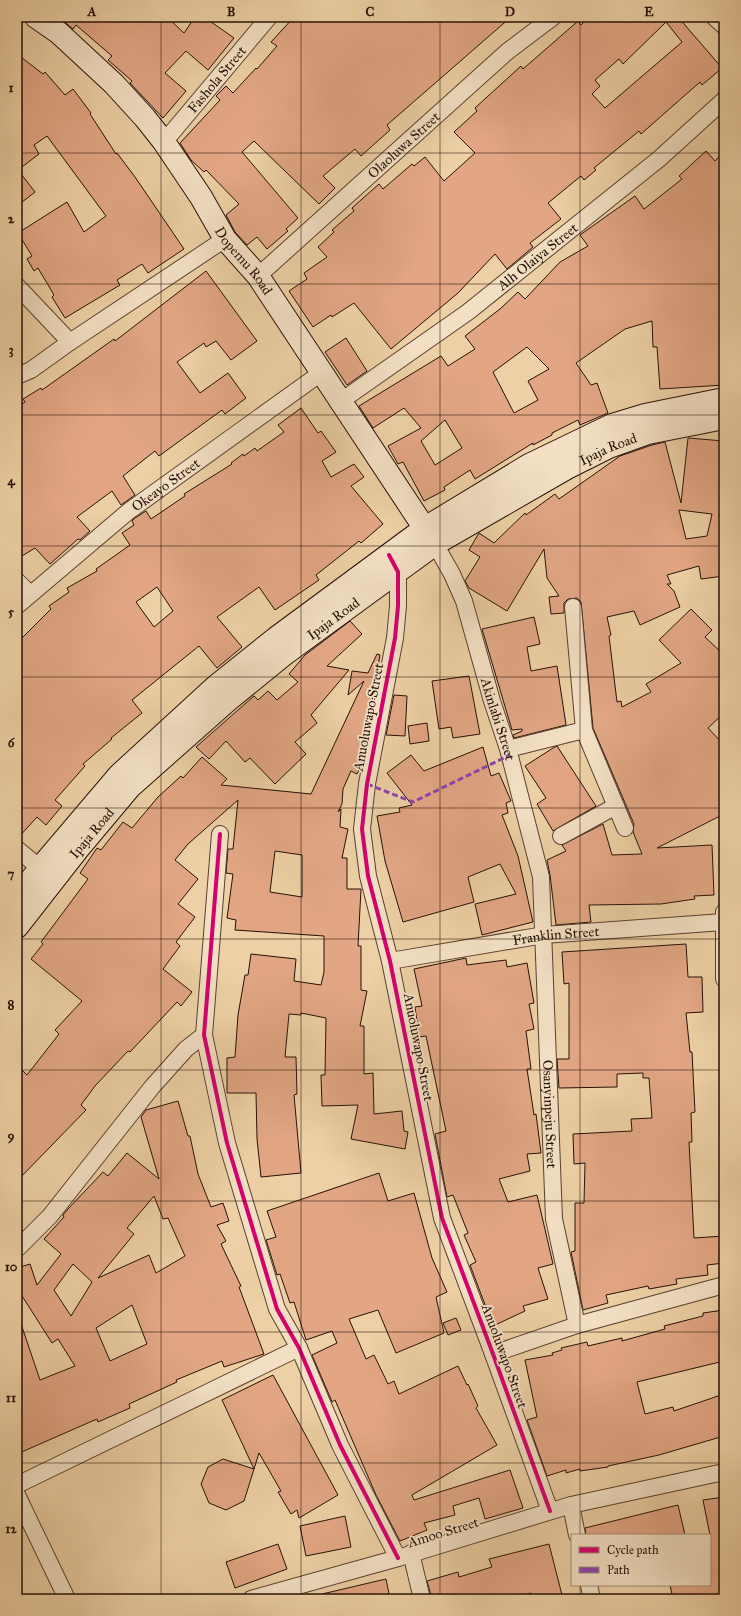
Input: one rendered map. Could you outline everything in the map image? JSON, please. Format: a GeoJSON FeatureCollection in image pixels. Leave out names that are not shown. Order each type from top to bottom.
{"type":"FeatureCollection","features":[{"type":"Feature","properties":{"kind":"main road","name":"Dopemu Road"},"geometry":{"type":"LineString","coordinates":[[36,17],[59,33],[114,84],[164,142],[201,197],[225,239],[258,276],[430,536]]}},
{"type":"Feature","properties":{"kind":"main road","name":"Ipaja Road"},"geometry":{"type":"LineString","coordinates":[[17,898],[40,868],[119,775],[216,686],[276,638],[393,563],[529,465],[612,425],[644,415],[724,399]]}},
{"type":"Feature","properties":{"kind":"main road","name":"Ipaja Road"},"geometry":{"type":"LineString","coordinates":[[430,536],[610,447],[648,433],[724,418]]}},
{"type":"Feature","properties":{"kind":"main road","name":"Ipaja Road"},"geometry":{"type":"LineString","coordinates":[[17,927],[78,849],[130,787],[227,701],[393,563]]}},
{"type":"Feature","properties":{"kind":"street","name":"Fashola Street"},"geometry":{"type":"LineString","coordinates":[[164,142],[269,17]]}},
{"type":"Feature","properties":{"kind":"street","name":"Olaoluwa Street"},"geometry":{"type":"LineString","coordinates":[[258,276],[508,51],[553,17]]}},
{"type":"Feature","properties":{"kind":"street"},"geometry":{"type":"LineString","coordinates":[[714,17],[724,26]]}},
{"type":"Feature","properties":{"kind":"street","name":"Alh Olaiya Street"},"geometry":{"type":"LineString","coordinates":[[341,401],[468,312],[659,159],[724,100]]}},
{"type":"Feature","properties":{"kind":"street"},"geometry":{"type":"LineString","coordinates":[[17,376],[31,370],[70,342],[225,239]]}},
{"type":"Feature","properties":{"kind":"street"},"geometry":{"type":"LineString","coordinates":[[17,286],[70,342]]}},
{"type":"Feature","properties":{"kind":"street","name":"Okeayo Street"},"geometry":{"type":"LineString","coordinates":[[17,606],[129,511],[321,373]]}},
{"type":"Feature","properties":{"kind":"street","name":"Akinlabi Street"},"geometry":{"type":"LineString","coordinates":[[430,536],[452,574],[464,601],[508,748],[541,877],[543,901]]}},
{"type":"Feature","properties":{"kind":"street","name":"Anuoluwapo Street"},"geometry":{"type":"LineString","coordinates":[[393,563],[398,606],[395,638],[367,784],[362,829],[368,876],[390,961],[442,1218],[494,1354],[550,1511]]}},
{"type":"Feature","properties":{"kind":"street"},"geometry":{"type":"LineString","coordinates":[[17,581],[30,594]]}},
{"type":"Feature","properties":{"kind":"street"},"geometry":{"type":"LineString","coordinates":[[573,607],[584,730],[625,828]]}},
{"type":"Feature","properties":{"kind":"street"},"geometry":{"type":"LineString","coordinates":[[508,748],[584,730]]}},
{"type":"Feature","properties":{"kind":"street"},"geometry":{"type":"LineString","coordinates":[[561,836],[616,806]]}},
{"type":"Feature","properties":{"kind":"street"},"geometry":{"type":"LineString","coordinates":[[220,834],[204,1035],[227,1143],[277,1309],[299,1348],[340,1445],[404,1556],[422,1599]]}},
{"type":"Feature","properties":{"kind":"street"},"geometry":{"type":"LineString","coordinates":[[17,849],[40,868]]}},
{"type":"Feature","properties":{"kind":"street","name":"Osanyinpeju Street"},"geometry":{"type":"LineString","coordinates":[[543,901],[548,1108],[554,1219],[577,1325]]}},
{"type":"Feature","properties":{"kind":"street"},"geometry":{"type":"LineString","coordinates":[[723,916],[724,978]]}},
{"type":"Feature","properties":{"kind":"street","name":"Franklin Street"},"geometry":{"type":"LineString","coordinates":[[390,961],[544,935],[723,916]]}},
{"type":"Feature","properties":{"kind":"street"},"geometry":{"type":"LineString","coordinates":[[17,1249],[50,1216],[152,1088],[186,1048],[204,1035]]}},
{"type":"Feature","properties":{"kind":"street"},"geometry":{"type":"LineString","coordinates":[[494,1354],[577,1325],[724,1284]]}},
{"type":"Feature","properties":{"kind":"street"},"geometry":{"type":"LineString","coordinates":[[17,1485],[299,1348]]}},
{"type":"Feature","properties":{"kind":"street","name":"Amoo Street"},"geometry":{"type":"LineString","coordinates":[[251,1599],[404,1556],[571,1505],[724,1472]]}},
{"type":"Feature","properties":{"kind":"street"},"geometry":{"type":"LineString","coordinates":[[17,1495],[67,1599]]}},
{"type":"Feature","properties":{"kind":"street"},"geometry":{"type":"LineString","coordinates":[[571,1505],[577,1534]]}},
{"type":"Feature","properties":{"kind":"street"},"geometry":{"type":"LineString","coordinates":[[589,1586],[592,1599]]}},
{"type":"Feature","properties":{"kind":"building"},"geometry":{"type":"Polygon","coordinates":[[[62,17],[167,17],[184,33],[195,17],[204,17],[234,38],[208,70],[186,51],[165,73],[186,91],[163,118],[130,83],[132,81],[108,60],[112,56],[76,25],[73,29],[61,19],[62,17]]]}},
{"type":"Feature","properties":{"kind":"building"},"geometry":{"type":"Polygon","coordinates":[[[294,17],[511,17],[387,125],[390,130],[361,156],[355,149],[323,176],[335,188],[319,204],[254,141],[242,152],[298,218],[286,229],[288,231],[267,249],[257,237],[247,245],[235,232],[226,215],[239,204],[206,170],[204,172],[191,160],[180,143],[220,100],[216,96],[226,86],[233,93],[256,68],[257,69],[277,46],[271,42],[294,17]]]}},
{"type":"Feature","properties":{"kind":"building"},"geometry":{"type":"Polygon","coordinates":[[[589,17],[678,17],[722,68],[702,85],[700,82],[641,134],[639,131],[594,168],[596,170],[584,180],[581,176],[548,203],[561,219],[530,243],[533,247],[507,269],[495,254],[458,293],[391,349],[354,303],[332,317],[331,315],[313,327],[289,291],[307,279],[304,273],[327,257],[318,247],[334,232],[332,230],[354,211],[352,208],[379,184],[383,189],[412,164],[414,166],[425,157],[444,181],[475,153],[454,132],[477,111],[475,108],[521,66],[523,69],[578,21],[581,25],[589,17]],[[666,22],[623,64],[619,59],[595,80],[600,86],[592,94],[605,108],[682,42],[666,22]]]}},
{"type":"Feature","properties":{"kind":"building"},"geometry":{"type":"Polygon","coordinates":[[[17,54],[43,74],[45,72],[65,95],[73,89],[91,113],[90,114],[116,154],[117,153],[135,177],[184,249],[148,273],[142,264],[117,280],[120,285],[65,318],[52,297],[54,295],[38,268],[34,271],[27,259],[32,256],[18,233],[67,202],[84,232],[106,216],[47,136],[34,145],[39,154],[18,170],[35,192],[17,206],[17,54]]]}},
{"type":"Feature","properties":{"kind":"building"},"geometry":{"type":"Polygon","coordinates":[[[706,151],[715,161],[724,151],[724,385],[660,389],[657,347],[653,347],[652,321],[625,329],[576,363],[591,385],[597,383],[608,413],[580,425],[578,420],[552,433],[552,435],[533,445],[533,443],[475,479],[470,470],[444,487],[445,490],[424,501],[403,462],[398,464],[388,446],[421,428],[404,408],[373,428],[359,406],[441,356],[448,366],[475,349],[465,336],[500,309],[518,292],[525,299],[560,262],[588,246],[580,235],[635,196],[644,209],[682,179],[679,176],[706,151]],[[527,347],[493,372],[514,413],[538,400],[528,381],[549,369],[527,347]],[[445,420],[421,441],[435,465],[462,448],[445,420]]]}},
{"type":"Feature","properties":{"kind":"building"},"geometry":{"type":"Polygon","coordinates":[[[206,271],[257,341],[231,360],[216,341],[206,347],[204,343],[177,362],[200,393],[228,373],[246,398],[225,414],[222,410],[159,456],[155,451],[123,476],[135,495],[121,505],[112,491],[77,517],[90,531],[80,540],[78,539],[50,564],[35,548],[17,559],[17,407],[25,402],[23,399],[41,388],[42,390],[114,339],[115,341],[206,271]]]}},
{"type":"Feature","properties":{"kind":"building"},"geometry":{"type":"Polygon","coordinates":[[[346,338],[367,371],[347,385],[325,352],[346,338]]]}},
{"type":"Feature","properties":{"kind":"building"},"geometry":{"type":"Polygon","coordinates":[[[301,408],[318,433],[321,431],[336,452],[322,461],[331,477],[354,464],[364,477],[351,486],[383,524],[361,543],[359,541],[316,575],[319,580],[275,610],[259,587],[217,617],[242,647],[217,668],[199,646],[132,700],[142,713],[111,738],[112,739],[83,764],[85,766],[55,800],[62,806],[46,825],[37,817],[17,839],[17,643],[51,609],[49,606],[69,592],[67,588],[97,571],[96,569],[130,545],[122,533],[134,525],[132,521],[135,518],[146,511],[151,519],[185,496],[184,494],[232,464],[231,463],[243,454],[244,456],[255,448],[257,451],[284,432],[278,425],[301,408]],[[157,587],[136,602],[154,627],[173,611],[157,587]]]}},
{"type":"Feature","properties":{"kind":"building"},"geometry":{"type":"Polygon","coordinates":[[[688,438],[724,441],[724,515],[719,514],[724,549],[724,576],[701,579],[699,566],[667,575],[671,584],[667,584],[674,591],[680,607],[640,625],[634,611],[607,617],[611,635],[609,636],[617,702],[621,701],[622,707],[651,692],[646,684],[681,663],[659,640],[691,609],[712,630],[705,637],[724,655],[724,713],[708,728],[724,745],[724,814],[657,848],[712,845],[714,895],[694,896],[695,899],[661,904],[589,905],[591,922],[556,925],[547,860],[566,851],[562,845],[603,824],[612,855],[642,854],[633,832],[634,824],[593,728],[581,602],[577,598],[568,599],[564,603],[564,613],[551,614],[549,597],[559,596],[547,578],[544,549],[507,611],[469,588],[465,581],[480,557],[469,550],[479,533],[494,543],[525,513],[526,515],[555,494],[559,499],[620,456],[665,442],[681,503],[688,438]],[[679,510],[686,539],[707,536],[712,514],[679,510]]]}},
{"type":"Feature","properties":{"kind":"building"},"geometry":{"type":"Polygon","coordinates":[[[534,617],[540,644],[527,647],[531,671],[557,666],[566,725],[514,738],[513,735],[522,731],[522,729],[512,730],[482,629],[534,617]]]}},
{"type":"Feature","properties":{"kind":"building"},"geometry":{"type":"Polygon","coordinates":[[[350,621],[362,634],[327,666],[349,670],[311,715],[317,723],[295,742],[306,754],[275,784],[250,758],[245,762],[226,741],[209,759],[196,747],[254,696],[258,700],[268,691],[277,700],[298,682],[289,674],[305,655],[350,621]]]}},
{"type":"Feature","properties":{"kind":"building"},"geometry":{"type":"Polygon","coordinates":[[[377,654],[380,655],[361,766],[357,774],[351,771],[343,789],[342,804],[338,812],[341,809],[340,827],[348,829],[342,858],[347,858],[347,889],[361,889],[358,946],[361,946],[361,990],[367,991],[360,1026],[364,1026],[364,1074],[373,1073],[374,1114],[402,1111],[404,1131],[408,1132],[405,1149],[351,1139],[358,1105],[322,1106],[321,1075],[325,1075],[326,1018],[301,1013],[301,1015],[289,1014],[285,1057],[296,1057],[297,1094],[294,1095],[301,1173],[261,1177],[257,1139],[256,1093],[227,1093],[227,1058],[235,1057],[238,1015],[245,975],[248,975],[251,954],[296,959],[294,981],[321,985],[324,972],[324,936],[235,930],[236,920],[227,918],[233,874],[226,873],[228,849],[233,849],[238,800],[188,844],[175,860],[198,879],[178,904],[195,917],[176,942],[180,946],[163,969],[192,992],[181,1006],[177,1002],[130,1052],[128,1051],[95,1086],[81,1105],[86,1110],[17,1181],[17,1065],[27,1075],[59,1034],[55,1030],[82,1001],[31,959],[43,944],[41,942],[88,879],[80,873],[97,848],[101,850],[123,822],[132,828],[158,797],[181,776],[183,778],[202,757],[227,779],[221,785],[311,794],[364,681],[348,695],[352,671],[368,673],[377,654]],[[275,851],[270,892],[302,897],[302,855],[275,851]]]}},
{"type":"Feature","properties":{"kind":"building"},"geometry":{"type":"Polygon","coordinates":[[[469,676],[480,734],[453,738],[451,727],[439,729],[432,681],[469,676]]]}},
{"type":"Feature","properties":{"kind":"building"},"geometry":{"type":"Polygon","coordinates":[[[394,695],[407,696],[405,736],[386,735],[394,695]]]}},
{"type":"Feature","properties":{"kind":"building"},"geometry":{"type":"Polygon","coordinates":[[[427,723],[429,741],[410,744],[408,726],[427,723]]]}},
{"type":"Feature","properties":{"kind":"building"},"geometry":{"type":"Polygon","coordinates":[[[557,746],[596,806],[553,831],[537,804],[546,798],[525,766],[557,746]]]}},
{"type":"Feature","properties":{"kind":"building"},"geometry":{"type":"Polygon","coordinates":[[[483,747],[491,776],[499,773],[511,801],[506,803],[508,813],[502,815],[518,856],[533,922],[482,935],[475,904],[516,894],[500,864],[468,877],[474,902],[403,922],[385,861],[377,816],[400,812],[399,808],[412,805],[387,773],[411,755],[424,771],[483,747]]]}},
{"type":"Feature","properties":{"kind":"building"},"geometry":{"type":"Polygon","coordinates":[[[686,944],[688,977],[702,977],[703,1012],[686,1013],[690,1052],[692,1052],[695,1112],[691,1113],[692,1142],[689,1142],[694,1238],[724,1236],[724,1263],[707,1265],[708,1275],[676,1279],[677,1284],[649,1289],[648,1286],[606,1295],[608,1303],[583,1310],[571,1252],[575,1251],[575,1203],[584,1203],[585,1163],[574,1164],[573,1134],[632,1131],[631,1119],[652,1118],[649,1078],[643,1078],[643,1073],[617,1074],[617,1087],[559,1088],[557,1059],[569,1059],[569,983],[564,984],[562,952],[686,944]]]}},
{"type":"Feature","properties":{"kind":"building"},"geometry":{"type":"Polygon","coordinates":[[[466,958],[467,965],[506,960],[507,967],[527,963],[534,1003],[529,1004],[534,1029],[526,1031],[531,1069],[527,1069],[534,1115],[536,1114],[541,1153],[527,1154],[530,1171],[499,1179],[508,1202],[537,1195],[553,1264],[538,1268],[548,1299],[523,1306],[525,1311],[493,1326],[470,1265],[476,1262],[464,1235],[468,1233],[453,1195],[447,1197],[435,1134],[446,1131],[426,1036],[419,1037],[415,1007],[422,1006],[414,969],[466,958]]]}},
{"type":"Feature","properties":{"kind":"building"},"geometry":{"type":"Polygon","coordinates":[[[178,1101],[188,1136],[190,1136],[198,1174],[211,1207],[223,1203],[229,1221],[217,1225],[226,1241],[221,1244],[241,1286],[239,1287],[264,1354],[224,1367],[222,1361],[176,1380],[177,1382],[129,1404],[130,1408],[98,1422],[97,1419],[17,1454],[17,1319],[19,1318],[40,1380],[75,1366],[58,1339],[52,1343],[17,1288],[17,1268],[30,1264],[37,1285],[61,1254],[44,1239],[64,1217],[63,1215],[68,1209],[103,1172],[108,1176],[127,1153],[159,1179],[141,1117],[146,1110],[178,1101]],[[154,1196],[127,1228],[134,1234],[98,1278],[149,1255],[156,1273],[185,1256],[168,1218],[163,1219],[154,1196]],[[73,1264],[54,1290],[71,1316],[92,1282],[73,1264]],[[132,1305],[96,1328],[110,1361],[147,1344],[132,1305]]]}},
{"type":"Feature","properties":{"kind":"building"},"geometry":{"type":"Polygon","coordinates":[[[379,1173],[388,1201],[414,1193],[432,1258],[447,1292],[436,1297],[444,1333],[396,1353],[378,1310],[349,1319],[366,1359],[374,1355],[388,1384],[394,1381],[399,1394],[458,1366],[478,1406],[476,1408],[497,1445],[412,1495],[414,1500],[510,1470],[523,1508],[485,1519],[479,1498],[453,1506],[455,1515],[424,1523],[427,1530],[400,1541],[376,1495],[335,1400],[332,1402],[312,1355],[337,1343],[332,1331],[306,1340],[294,1302],[290,1303],[280,1274],[277,1275],[266,1240],[276,1237],[267,1211],[379,1173]]]}},
{"type":"Feature","properties":{"kind":"building"},"geometry":{"type":"Polygon","coordinates":[[[724,1310],[724,1361],[637,1382],[645,1414],[673,1407],[674,1411],[724,1394],[724,1436],[659,1455],[608,1467],[580,1471],[580,1469],[566,1473],[566,1470],[547,1476],[527,1420],[537,1417],[525,1360],[553,1355],[552,1353],[562,1350],[561,1348],[587,1342],[588,1346],[622,1338],[622,1341],[665,1329],[664,1326],[703,1316],[703,1313],[724,1310]]]}},
{"type":"Feature","properties":{"kind":"building"},"geometry":{"type":"Polygon","coordinates":[[[456,1318],[461,1330],[448,1335],[443,1323],[456,1318]]]}},
{"type":"Feature","properties":{"kind":"building"},"geometry":{"type":"Polygon","coordinates":[[[273,1375],[338,1495],[299,1518],[297,1510],[291,1514],[278,1492],[281,1491],[259,1453],[254,1469],[222,1400],[273,1375]]]}},
{"type":"Feature","properties":{"kind":"building"},"geometry":{"type":"Polygon","coordinates":[[[223,1459],[254,1469],[244,1501],[226,1510],[209,1503],[201,1484],[208,1467],[223,1459]]]}},
{"type":"Feature","properties":{"kind":"building"},"geometry":{"type":"Polygon","coordinates":[[[724,1497],[724,1599],[673,1599],[670,1586],[711,1586],[711,1534],[703,1500],[724,1497]]]}},
{"type":"Feature","properties":{"kind":"building"},"geometry":{"type":"Polygon","coordinates":[[[678,1505],[685,1534],[586,1534],[585,1528],[678,1505]]]}},
{"type":"Feature","properties":{"kind":"building"},"geometry":{"type":"Polygon","coordinates":[[[345,1516],[351,1547],[306,1556],[300,1526],[345,1516]]]}},
{"type":"Feature","properties":{"kind":"building"},"geometry":{"type":"Polygon","coordinates":[[[278,1544],[287,1569],[235,1588],[226,1562],[278,1544]]]}},
{"type":"Feature","properties":{"kind":"building"},"geometry":{"type":"Polygon","coordinates":[[[549,1544],[563,1599],[532,1599],[531,1593],[510,1599],[432,1599],[427,1581],[458,1572],[459,1577],[492,1567],[489,1559],[549,1544]]]}},
{"type":"Feature","properties":{"kind":"building"},"geometry":{"type":"Polygon","coordinates":[[[386,1579],[390,1599],[323,1599],[322,1594],[386,1579]]]}},
{"type":"Feature","properties":{"kind":"marked path"},"geometry":{"type":"LineString","coordinates":[[367,784],[413,802],[510,755]]}},
{"type":"Feature","properties":{"kind":"cycle path"},"geometry":{"type":"LineString","coordinates":[[389,555],[398,572],[398,606],[395,638],[367,784],[362,829],[368,876],[390,961],[442,1218],[550,1511]]}},
{"type":"Feature","properties":{"kind":"cycle path"},"geometry":{"type":"LineString","coordinates":[[220,834],[204,1035],[227,1143],[277,1309],[299,1348],[340,1445],[398,1558]]}}]}
